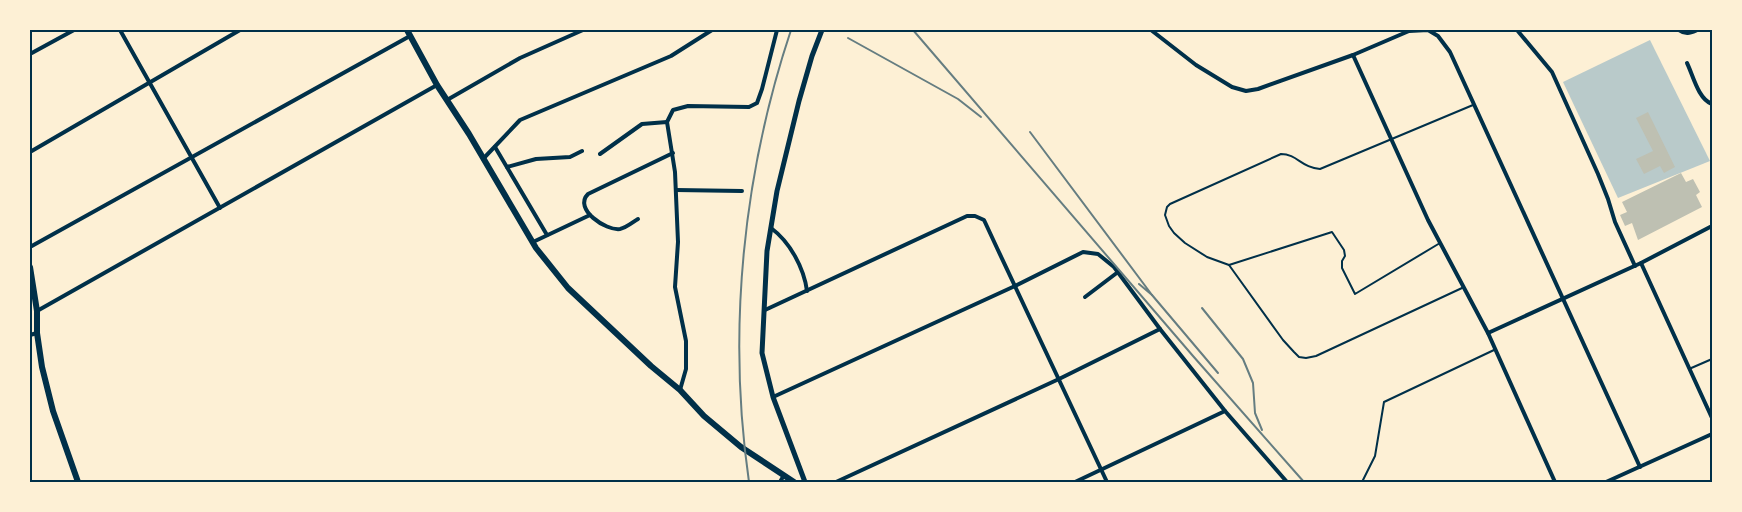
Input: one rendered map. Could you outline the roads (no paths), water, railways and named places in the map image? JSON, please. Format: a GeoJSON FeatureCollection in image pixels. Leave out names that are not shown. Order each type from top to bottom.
{"type":"FeatureCollection","features":[{"type":"Feature","properties":{"kind":"main road"},"geometry":{"type":"LineString","coordinates":[[409,33],[437,85],[533,242],[572,293],[651,366],[680,390],[704,416],[741,446],[794,482]]}},
{"type":"Feature","properties":{"kind":"main road"},"geometry":{"type":"LineString","coordinates":[[30,267],[37,311],[37,333],[42,367],[53,411],[78,482]]}},
{"type":"Feature","properties":{"kind":"street"},"geometry":{"type":"LineString","coordinates":[[30,54],[74,30]]}},
{"type":"Feature","properties":{"kind":"street"},"geometry":{"type":"LineString","coordinates":[[120,30],[220,208]]}},
{"type":"Feature","properties":{"kind":"street"},"geometry":{"type":"LineString","coordinates":[[30,152],[240,30]]}},
{"type":"Feature","properties":{"kind":"street"},"geometry":{"type":"LineString","coordinates":[[447,100],[520,58],[583,30]]}},
{"type":"Feature","properties":{"kind":"street"},"geometry":{"type":"LineString","coordinates":[[483,159],[520,120],[671,56],[712,30]]}},
{"type":"Feature","properties":{"kind":"street"},"geometry":{"type":"LineString","coordinates":[[680,390],[686,369],[686,341],[675,287],[678,242],[676,190],[673,153],[667,122],[673,110],[688,106],[749,107],[757,103],[777,30]]}},
{"type":"Feature","properties":{"kind":"street"},"geometry":{"type":"LineString","coordinates":[[805,482],[773,397],[762,353],[767,251],[776,191],[812,56],[822,30]]}},
{"type":"Feature","properties":{"kind":"street"},"geometry":{"type":"LineString","coordinates":[[1151,30],[1196,65],[1232,87],[1246,91],[1258,89],[1353,55],[1409,31],[1428,30],[1438,36],[1450,52],[1640,467]]}},
{"type":"Feature","properties":{"kind":"street"},"geometry":{"type":"LineString","coordinates":[[1438,36],[1441,30]]}},
{"type":"Feature","properties":{"kind":"street"},"geometry":{"type":"LineString","coordinates":[[1517,30],[1552,72],[1598,174],[1608,199],[1614,222],[1635,266]]}},
{"type":"Feature","properties":{"kind":"street"},"geometry":{"type":"LineString","coordinates":[[1679,30],[1689,34],[1697,30]]}},
{"type":"Feature","properties":{"kind":"street"},"geometry":{"type":"LineString","coordinates":[[30,248],[192,159],[409,33]]}},
{"type":"Feature","properties":{"kind":"street"},"geometry":{"type":"LineString","coordinates":[[1353,55],[1440,243],[1496,349],[1555,482]]}},
{"type":"Feature","properties":{"kind":"street"},"geometry":{"type":"LineString","coordinates":[[1687,63],[1702,97],[1712,104]]}},
{"type":"Feature","properties":{"kind":"street"},"geometry":{"type":"LineString","coordinates":[[37,311],[437,85]]}},
{"type":"Feature","properties":{"kind":"street"},"geometry":{"type":"LineString","coordinates":[[600,154],[642,124],[667,122]]}},
{"type":"Feature","properties":{"kind":"street"},"geometry":{"type":"LineString","coordinates":[[495,147],[547,235]]}},
{"type":"Feature","properties":{"kind":"street"},"geometry":{"type":"LineString","coordinates":[[507,167],[536,158],[570,157],[582,151]]}},
{"type":"Feature","properties":{"kind":"street"},"geometry":{"type":"LineString","coordinates":[[638,220],[620,229],[611,228],[590,215],[584,204],[584,198],[588,194],[673,153]]}},
{"type":"Feature","properties":{"kind":"street"},"geometry":{"type":"LineString","coordinates":[[676,190],[742,191]]}},
{"type":"Feature","properties":{"kind":"street"},"geometry":{"type":"LineString","coordinates":[[533,242],[590,215]]}},
{"type":"Feature","properties":{"kind":"street"},"geometry":{"type":"LineString","coordinates":[[765,310],[968,216],[975,216],[984,220],[1106,482]]}},
{"type":"Feature","properties":{"kind":"street"},"geometry":{"type":"LineString","coordinates":[[1488,333],[1635,266],[1712,226]]}},
{"type":"Feature","properties":{"kind":"street"},"geometry":{"type":"LineString","coordinates":[[771,228],[788,245],[804,274],[807,291]]}},
{"type":"Feature","properties":{"kind":"street"},"geometry":{"type":"LineString","coordinates":[[773,397],[1015,286],[1083,252],[1098,254],[1118,272],[1225,411],[1287,482]]}},
{"type":"Feature","properties":{"kind":"street"},"geometry":{"type":"LineString","coordinates":[[1641,263],[1712,418]]}},
{"type":"Feature","properties":{"kind":"street"},"geometry":{"type":"LineString","coordinates":[[1085,297],[1118,272]]}},
{"type":"Feature","properties":{"kind":"street"},"geometry":{"type":"LineString","coordinates":[[836,482],[1059,380],[1160,329]]}},
{"type":"Feature","properties":{"kind":"street"},"geometry":{"type":"LineString","coordinates":[[30,334],[37,333]]}},
{"type":"Feature","properties":{"kind":"street"},"geometry":{"type":"LineString","coordinates":[[1075,482],[1225,411]]}},
{"type":"Feature","properties":{"kind":"street"},"geometry":{"type":"LineString","coordinates":[[1606,482],[1712,434]]}},
{"type":"Feature","properties":{"kind":"street"},"geometry":{"type":"LineString","coordinates":[[780,482],[784,475]]}},
{"type":"Feature","properties":{"kind":"lane"},"geometry":{"type":"LineString","coordinates":[[1464,287],[1316,356],[1299,357],[1283,340],[1229,265],[1207,256],[1185,243],[1169,226],[1165,215],[1167,206],[1281,154],[1291,156],[1310,169],[1320,169],[1473,105]]}},
{"type":"Feature","properties":{"kind":"lane"},"geometry":{"type":"LineString","coordinates":[[1229,265],[1332,232],[1344,250],[1345,256],[1342,268],[1355,294],[1440,243]]}},
{"type":"Feature","properties":{"kind":"lane"},"geometry":{"type":"LineString","coordinates":[[1362,482],[1375,456],[1384,402],[1496,349]]}},
{"type":"Feature","properties":{"kind":"lane"},"geometry":{"type":"LineString","coordinates":[[1689,369],[1712,359]]}},
{"type":"Feature","properties":{"kind":"railway"},"geometry":{"type":"LineString","coordinates":[[749,482],[740,368],[740,311],[744,253],[751,196],[761,140],[791,30]]}},
{"type":"Feature","properties":{"kind":"railway"},"geometry":{"type":"LineString","coordinates":[[913,30],[1193,356],[1304,482]]}},
{"type":"Feature","properties":{"kind":"railway"},"geometry":{"type":"LineString","coordinates":[[848,38],[958,99],[981,117]]}},
{"type":"Feature","properties":{"kind":"railway"},"geometry":{"type":"LineString","coordinates":[[1030,132],[1152,295],[1139,284]]}},
{"type":"Feature","properties":{"kind":"railway"},"geometry":{"type":"LineString","coordinates":[[1152,295],[1218,373]]}},
{"type":"Feature","properties":{"kind":"railway"},"geometry":{"type":"LineString","coordinates":[[1202,308],[1243,359],[1253,383],[1255,413],[1262,430]]}}]}
